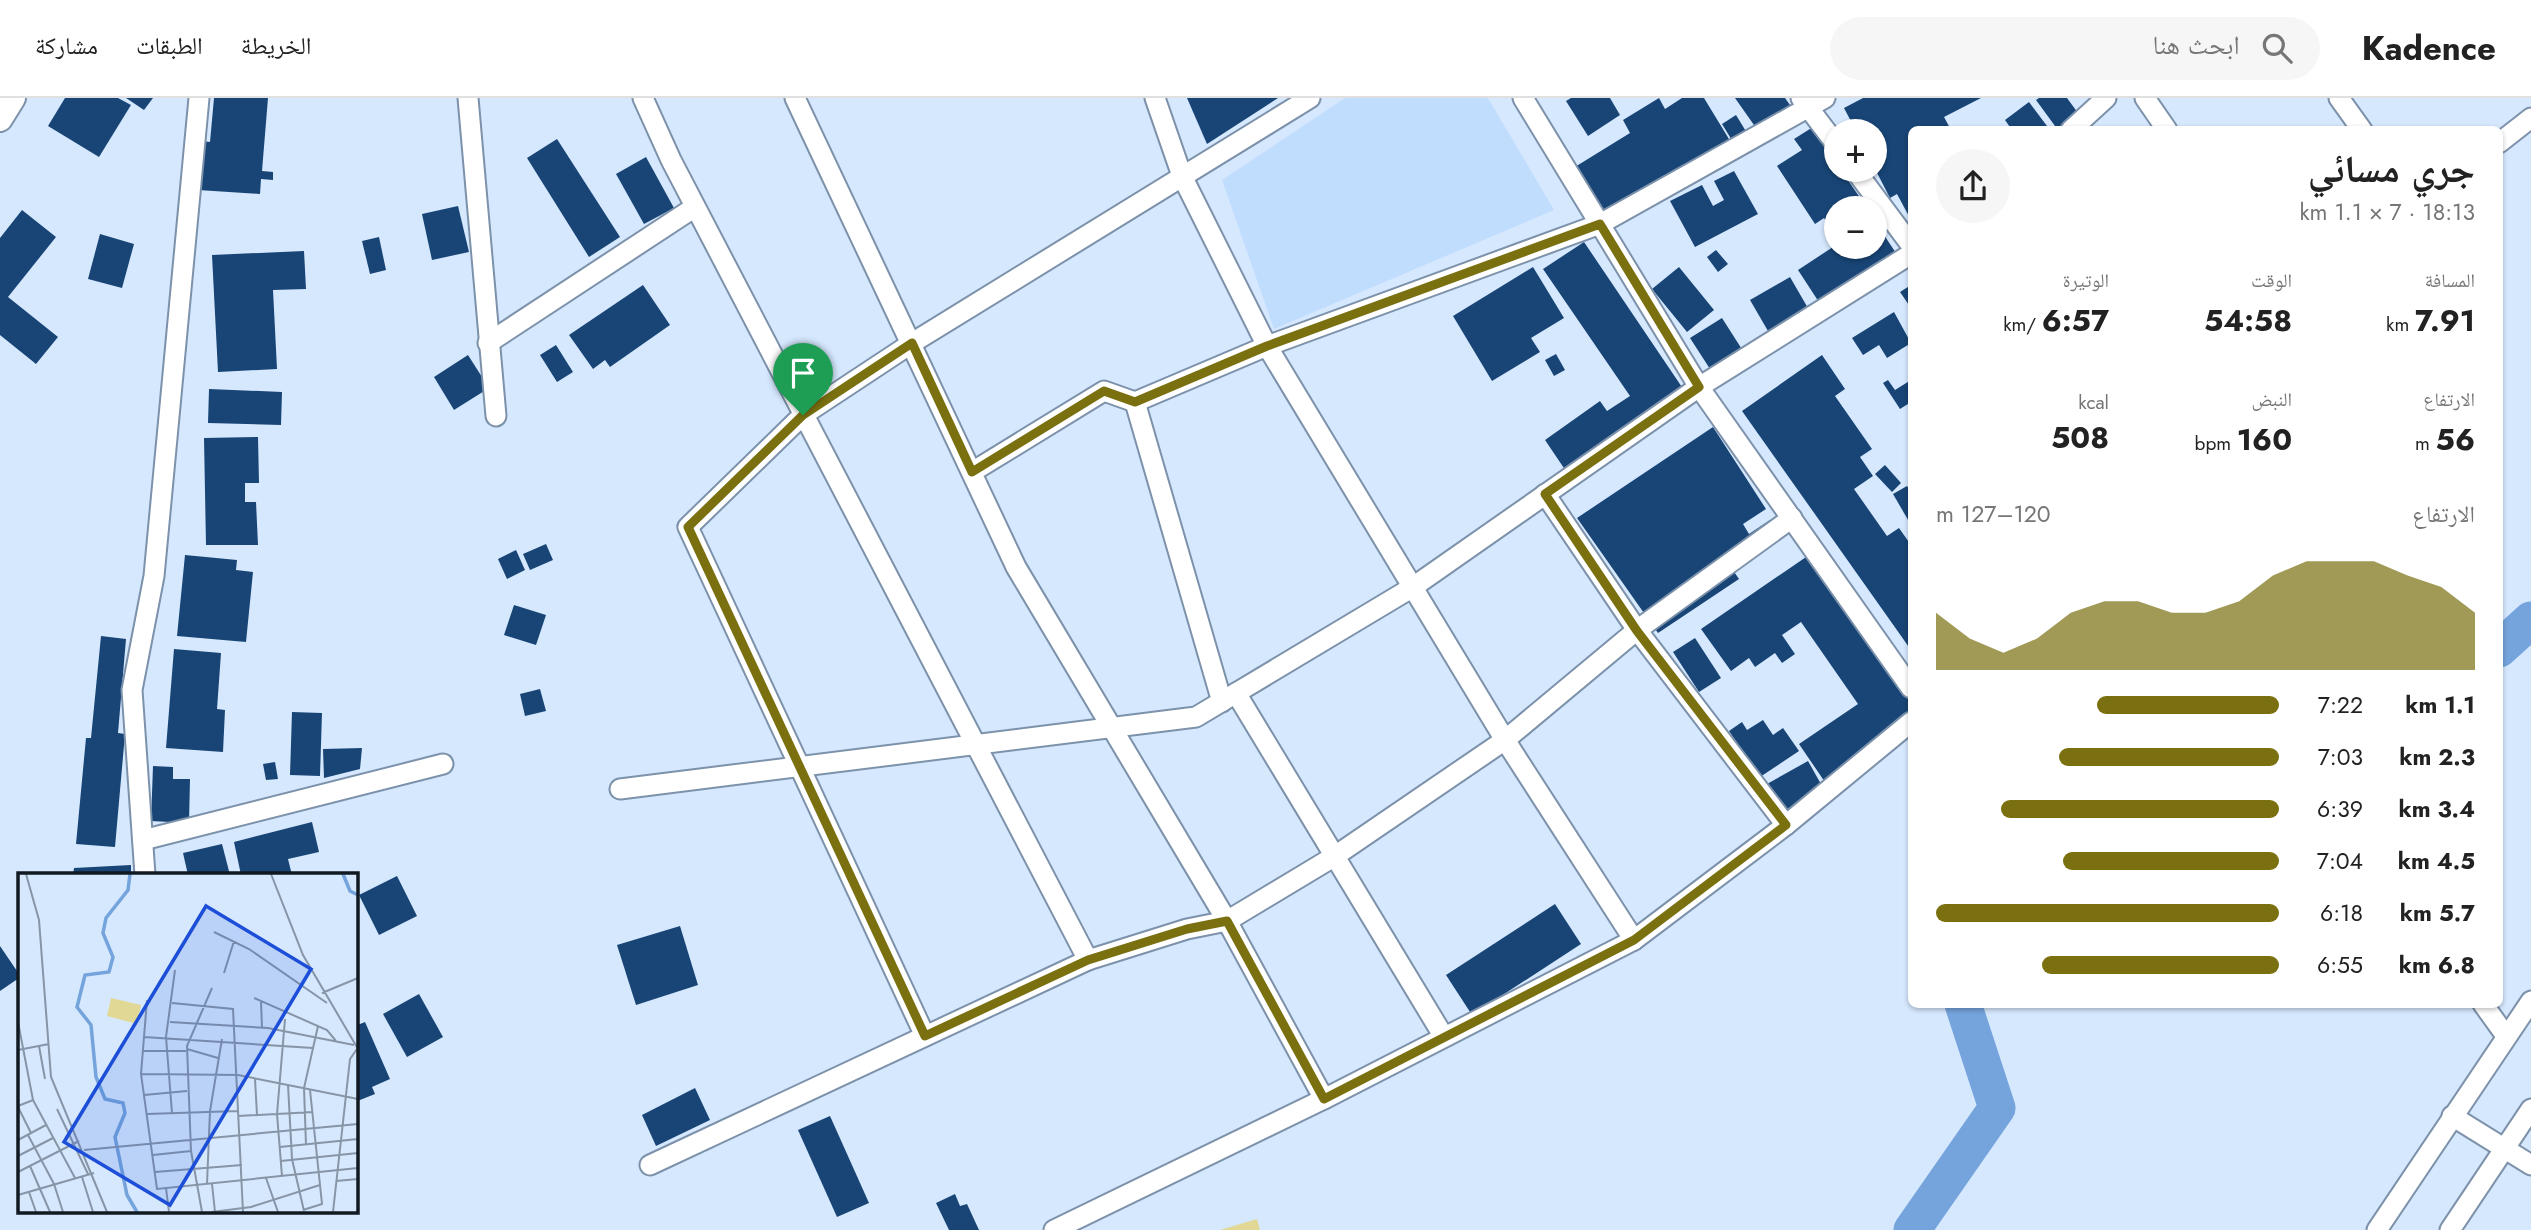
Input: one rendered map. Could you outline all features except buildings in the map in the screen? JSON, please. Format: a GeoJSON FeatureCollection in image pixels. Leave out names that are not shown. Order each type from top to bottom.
{"type":"FeatureCollection","features":[{"type":"Feature","properties":{"kind":"main road"},"geometry":{"type":"LineString","coordinates":[[0,120],[13,98]]}},
{"type":"Feature","properties":{"kind":"street"},"geometry":{"type":"LineString","coordinates":[[145,873],[132,691],[154,576],[199,98]]}},
{"type":"Feature","properties":{"kind":"street"},"geometry":{"type":"LineString","coordinates":[[468,98],[496,416]]}},
{"type":"Feature","properties":{"kind":"street"},"geometry":{"type":"LineString","coordinates":[[643,98],[695,207],[1088,960]]}},
{"type":"Feature","properties":{"kind":"street"},"geometry":{"type":"LineString","coordinates":[[795,98],[1016,567],[1227,921],[1324,1099]]}},
{"type":"Feature","properties":{"kind":"street"},"geometry":{"type":"LineString","coordinates":[[1154,98],[1182,176],[1267,346],[1504,740],[1634,940]]}},
{"type":"Feature","properties":{"kind":"street"},"geometry":{"type":"LineString","coordinates":[[925,1036],[688,527],[803,415],[912,343],[1310,98]]}},
{"type":"Feature","properties":{"kind":"street"},"geometry":{"type":"LineString","coordinates":[[1523,98],[1699,387],[1908,684]]}},
{"type":"Feature","properties":{"kind":"street"},"geometry":{"type":"LineString","coordinates":[[2075,126],[2106,98]]}},
{"type":"Feature","properties":{"kind":"street"},"geometry":{"type":"LineString","coordinates":[[2145,98],[2164,126]]}},
{"type":"Feature","properties":{"kind":"street"},"geometry":{"type":"LineString","coordinates":[[2339,98],[2359,126]]}},
{"type":"Feature","properties":{"kind":"street"},"geometry":{"type":"LineString","coordinates":[[972,472],[1104,391],[1135,402],[1267,346],[1600,224],[1812,101],[1824,122]]}},
{"type":"Feature","properties":{"kind":"street"},"geometry":{"type":"LineString","coordinates":[[2503,140],[2531,118]]}},
{"type":"Feature","properties":{"kind":"street"},"geometry":{"type":"LineString","coordinates":[[1864,182],[1908,241]]}},
{"type":"Feature","properties":{"kind":"street"},"geometry":{"type":"LineString","coordinates":[[488,343],[695,207]]}},
{"type":"Feature","properties":{"kind":"street"},"geometry":{"type":"LineString","coordinates":[[620,789],[1196,717],[1413,587],[1699,387],[1908,256]]}},
{"type":"Feature","properties":{"kind":"street"},"geometry":{"type":"LineString","coordinates":[[1135,402],[1229,697],[1335,856],[1444,1037]]}},
{"type":"Feature","properties":{"kind":"street"},"geometry":{"type":"LineString","coordinates":[[1545,494],[1637,631],[1786,825]]}},
{"type":"Feature","properties":{"kind":"street"},"geometry":{"type":"LineString","coordinates":[[650,1165],[1088,960],[1187,929],[1227,921],[1335,856],[1504,740],[1637,631],[1792,518]]}},
{"type":"Feature","properties":{"kind":"street"},"geometry":{"type":"LineString","coordinates":[[1054,1230],[1324,1099],[1634,940],[1786,825],[1908,724]]}},
{"type":"Feature","properties":{"kind":"street"},"geometry":{"type":"LineString","coordinates":[[143,840],[443,764]]}},
{"type":"Feature","properties":{"kind":"street"},"geometry":{"type":"LineString","coordinates":[[2376,1230],[2531,1001]]}},
{"type":"Feature","properties":{"kind":"street"},"geometry":{"type":"LineString","coordinates":[[2486,1008],[2506,1036]]}},
{"type":"Feature","properties":{"kind":"street"},"geometry":{"type":"LineString","coordinates":[[2451,1230],[2531,1108]]}},
{"type":"Feature","properties":{"kind":"street"},"geometry":{"type":"LineString","coordinates":[[2452,1116],[2531,1165]]}},
{"type":"Feature","properties":{"kind":"shaded area"},"geometry":{"type":"Polygon","coordinates":[[[1345,98],[1488,98],[1554,210],[1274,329],[1222,180],[1345,98]]]}},
{"type":"Feature","properties":{"kind":"shaded area"},"geometry":{"type":"Polygon","coordinates":[[[1257,1219],[1260,1230],[1220,1230],[1257,1219]]]}},
{"type":"Feature","properties":{"kind":"waterway"},"geometry":{"type":"LineString","coordinates":[[2503,645],[2531,620]]}},
{"type":"Feature","properties":{"kind":"waterway"},"geometry":{"type":"LineString","coordinates":[[1912,1230],[1997,1108],[1964,1008]]}},
{"type":"Feature","properties":{"kind":"route"},"geometry":{"type":"LineString","coordinates":[[1600,224],[1699,387],[1545,494],[1637,631],[1786,825],[1634,940],[1324,1099],[1227,921],[1187,929],[1088,960],[925,1036],[688,527],[803,415],[912,343],[972,472],[1104,391],[1135,402],[1267,346],[1600,224]]}}]}
